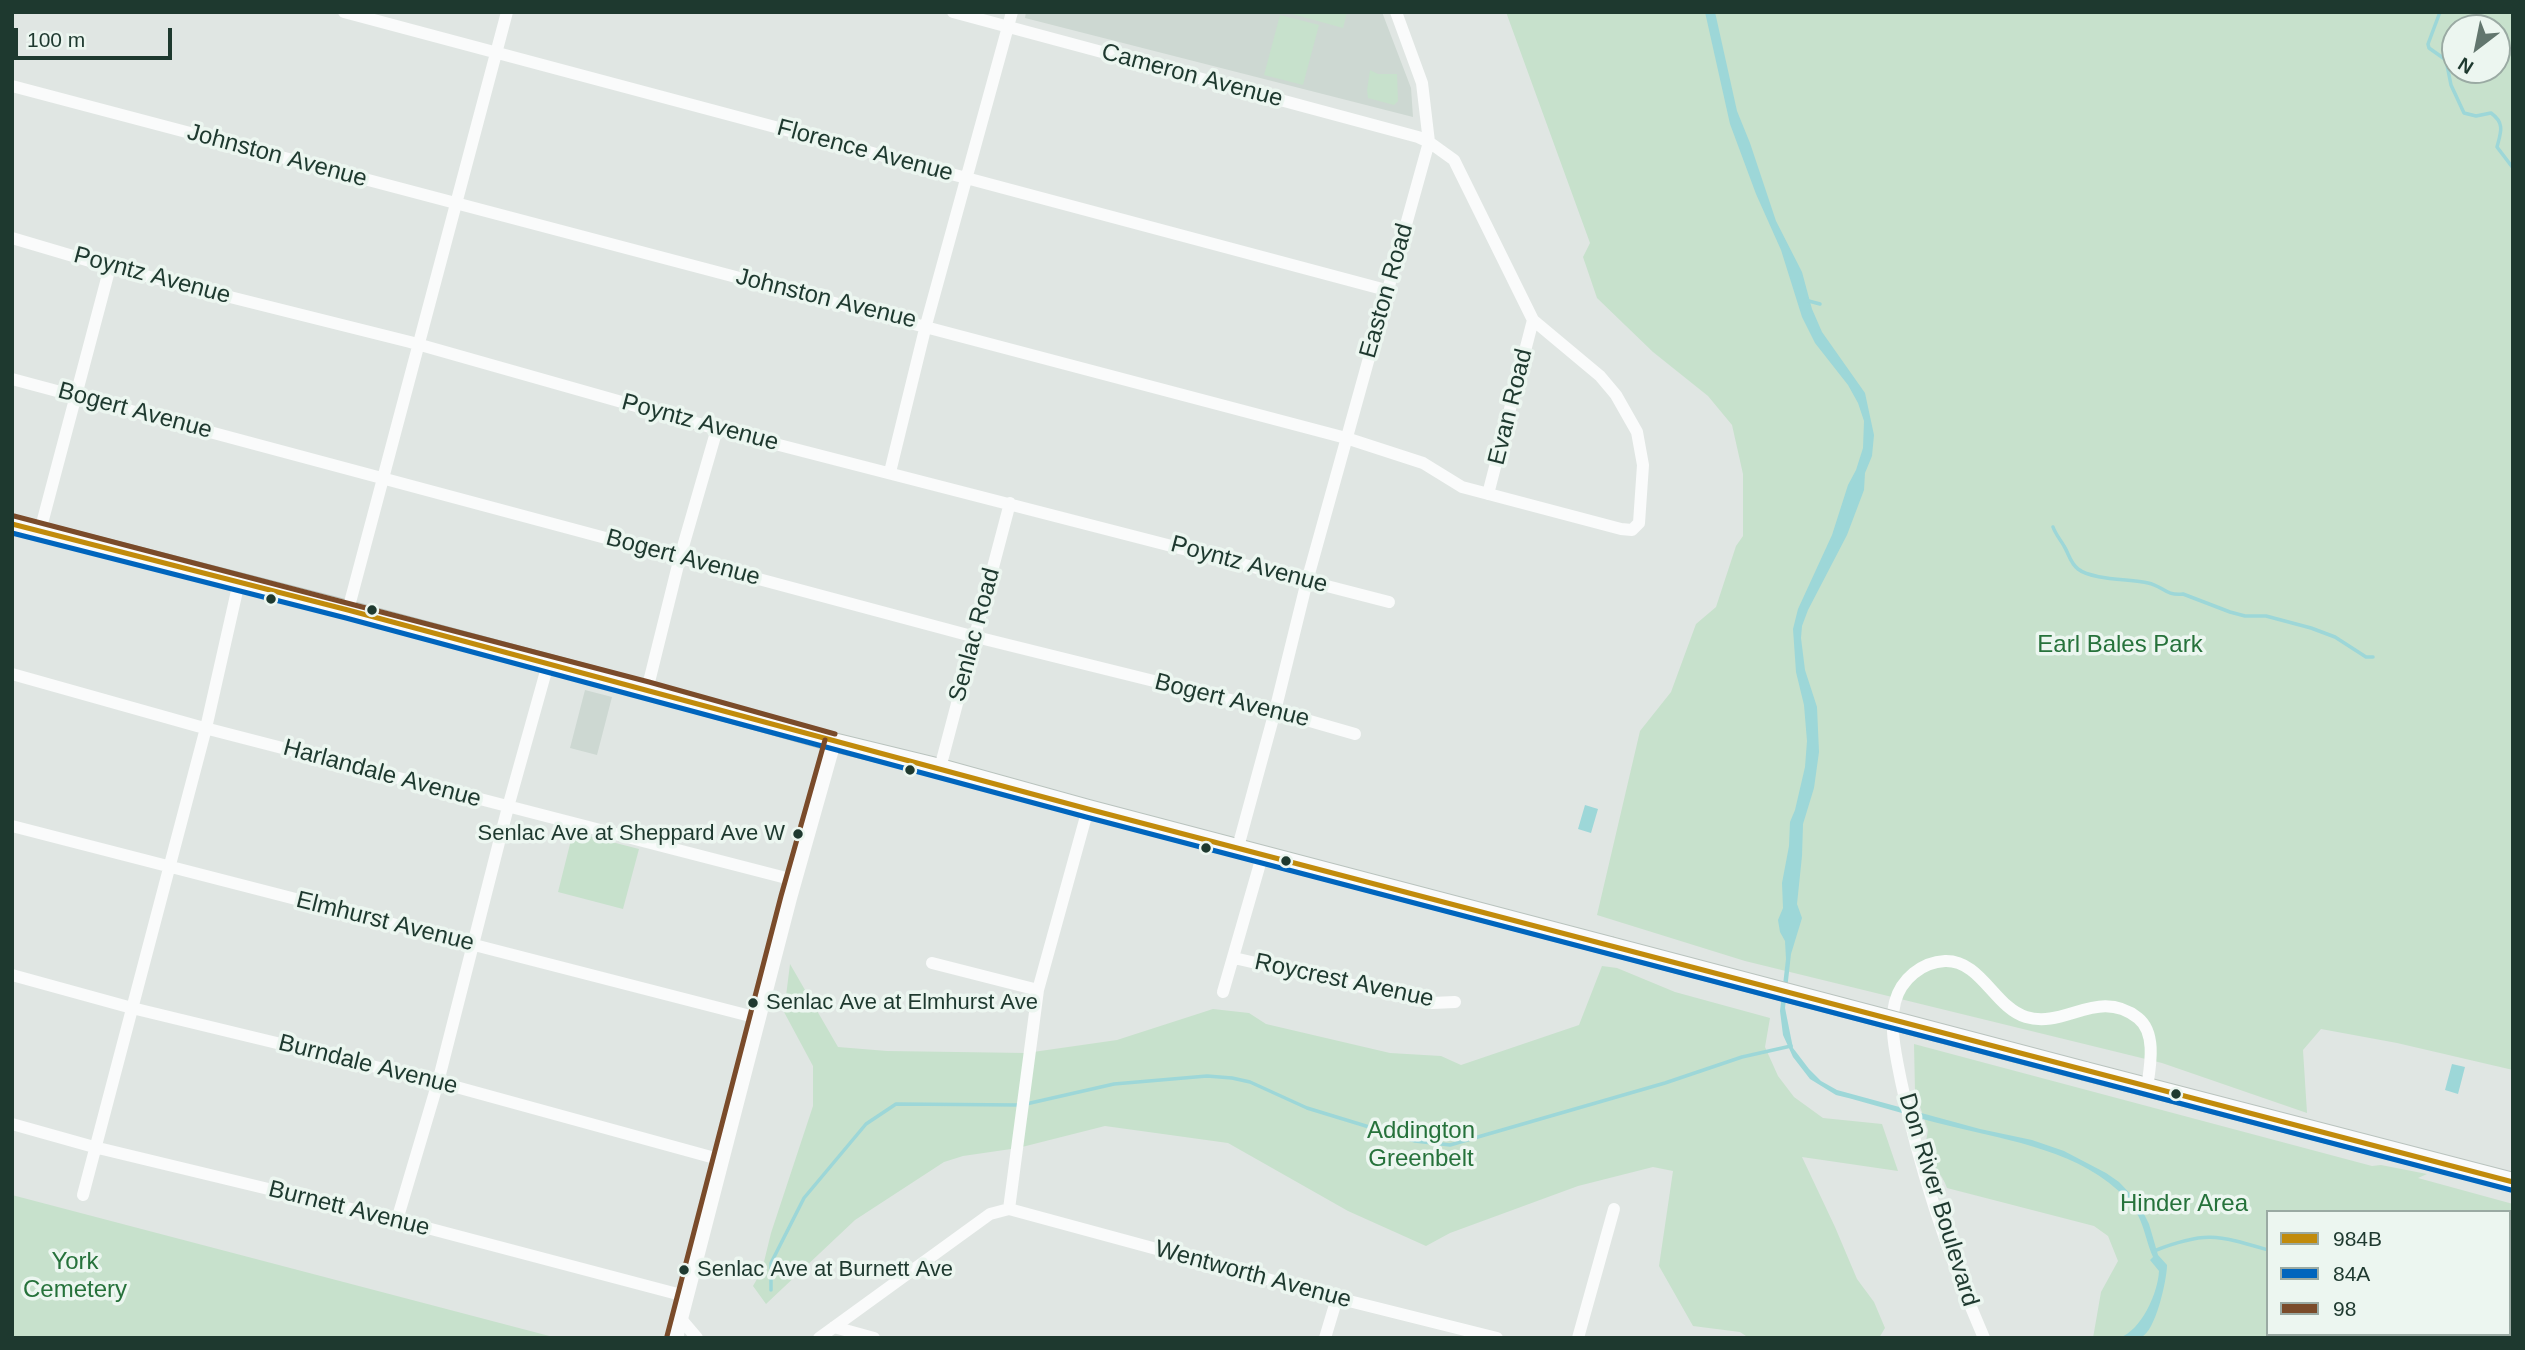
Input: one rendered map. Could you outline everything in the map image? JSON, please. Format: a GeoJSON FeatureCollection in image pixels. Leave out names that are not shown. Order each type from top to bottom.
{"type":"FeatureCollection","features":[{"type":"Feature","properties":{"kind":"main road"},"geometry":{"type":"LineString","coordinates":[[12,524],[2085,1072],[2513,1182]]}},
{"type":"Feature","properties":{"kind":"street","name":"Florence Avenue"},"geometry":{"type":"LineString","coordinates":[[344,12],[1386,289]]}},
{"type":"Feature","properties":{"kind":"street"},"geometry":{"type":"LineString","coordinates":[[348,611],[507,12]]}},
{"type":"Feature","properties":{"kind":"street","name":"Cameron Avenue"},"geometry":{"type":"LineString","coordinates":[[953,12],[1429,142]]}},
{"type":"Feature","properties":{"kind":"street"},"geometry":{"type":"LineString","coordinates":[[890,472],[926,325],[1012,12]]}},
{"type":"Feature","properties":{"kind":"street"},"geometry":{"type":"LineString","coordinates":[[1396,12],[1422,83],[1429,142],[1454,160],[1533,320]]}},
{"type":"Feature","properties":{"kind":"street","name":"Johnston Avenue"},"geometry":{"type":"LineString","coordinates":[[12,86],[926,325],[1346,438],[1423,463],[1462,487],[1632,530],[1639,523],[1643,465],[1637,432],[1616,395],[1600,376],[1533,320]]}},
{"type":"Feature","properties":{"kind":"street","name":"Easton Road"},"geometry":{"type":"LineString","coordinates":[[1238,847],[1386,289],[1429,142]]}},
{"type":"Feature","properties":{"kind":"street","name":"Poyntz Avenue"},"geometry":{"type":"LineString","coordinates":[[12,238],[110,267],[418,345],[717,429],[1389,602]]}},
{"type":"Feature","properties":{"kind":"street"},"geometry":{"type":"LineString","coordinates":[[40,531],[110,267]]}},
{"type":"Feature","properties":{"kind":"street","name":"Evan Road"},"geometry":{"type":"LineString","coordinates":[[1488,494],[1533,320]]}},
{"type":"Feature","properties":{"kind":"street","name":"Bogert Avenue"},"geometry":{"type":"LineString","coordinates":[[12,379],[975,637],[1275,711],[1354,734]]}},
{"type":"Feature","properties":{"kind":"street"},"geometry":{"type":"LineString","coordinates":[[647,690],[680,557],[717,429]]}},
{"type":"Feature","properties":{"kind":"street","name":"Senlac Road"},"geometry":{"type":"LineString","coordinates":[[940,768],[1010,503]]}},
{"type":"Feature","properties":{"kind":"street"},"geometry":{"type":"LineString","coordinates":[[83,1195],[206,728],[239,582]]}},
{"type":"Feature","properties":{"kind":"street"},"geometry":{"type":"LineString","coordinates":[[397,1220],[438,1082],[508,807],[548,664]]}},
{"type":"Feature","properties":{"kind":"street","name":"Harlandale Avenue"},"geometry":{"type":"LineString","coordinates":[[12,674],[206,728],[794,880]]}},
{"type":"Feature","properties":{"kind":"street"},"geometry":{"type":"LineString","coordinates":[[675,1338],[794,880],[833,742]]}},
{"type":"Feature","properties":{"kind":"street"},"geometry":{"type":"LineString","coordinates":[[818,1338],[990,1214],[1009,1209],[1038,990],[1088,809]]}},
{"type":"Feature","properties":{"kind":"street","name":"Elmhurst Avenue"},"geometry":{"type":"LineString","coordinates":[[12,826],[758,1018]]}},
{"type":"Feature","properties":{"kind":"street"},"geometry":{"type":"LineString","coordinates":[[1223,992],[1263,853]]}},
{"type":"Feature","properties":{"kind":"street","name":"Roycrest Avenue"},"geometry":{"type":"LineString","coordinates":[[1234,958],[1432,1003],[1455,1002]]}},
{"type":"Feature","properties":{"kind":"street","name":"Don River Boulevard"},"geometry":{"type":"LineString","coordinates":[[1984,1338],[1939,1220],[1913,1135],[1893,1042],[1895,1002],[1905,982],[1918,969],[1933,963],[1957,962],[1968,967],[2009,1007],[2025,1017],[2049,1018],[2091,1007],[2123,1008],[2140,1019],[2149,1035],[2150,1068],[2147,1088]]}},
{"type":"Feature","properties":{"kind":"street"},"geometry":{"type":"LineString","coordinates":[[932,963],[1038,990]]}},
{"type":"Feature","properties":{"kind":"street","name":"Burndale Avenue"},"geometry":{"type":"LineString","coordinates":[[12,975],[132,1008],[438,1082],[722,1160]]}},
{"type":"Feature","properties":{"kind":"street","name":"Burnett Avenue"},"geometry":{"type":"LineString","coordinates":[[12,1124],[94,1147],[397,1220],[685,1296]]}},
{"type":"Feature","properties":{"kind":"street","name":"Wentworth Avenue"},"geometry":{"type":"LineString","coordinates":[[1009,1209],[1337,1298],[1497,1338]]}},
{"type":"Feature","properties":{"kind":"street"},"geometry":{"type":"LineString","coordinates":[[1578,1338],[1614,1209]]}},
{"type":"Feature","properties":{"kind":"street"},"geometry":{"type":"LineString","coordinates":[[1325,1338],[1337,1298]]}},
{"type":"Feature","properties":{"kind":"street"},"geometry":{"type":"LineString","coordinates":[[680,1318],[696,1338]]}},
{"type":"Feature","properties":{"kind":"street"},"geometry":{"type":"LineString","coordinates":[[834,1327],[874,1338]]}},
{"type":"Feature","properties":{"kind":"shaded area"},"geometry":{"type":"Polygon","coordinates":[[[1026,12],[1382,12],[1411,88],[1413,117],[1025,18],[1026,12]]]}},
{"type":"Feature","properties":{"kind":"shaded area"},"geometry":{"type":"Polygon","coordinates":[[[585,690],[612,697],[597,755],[570,748],[585,690]]]}},
{"type":"Feature","properties":{"kind":"green space"},"geometry":{"type":"Polygon","coordinates":[[[1285,12],[1347,12],[1343,28],[1285,12]]]}},
{"type":"Feature","properties":{"kind":"green space","name":"Earl Bales Park"},"geometry":{"type":"Polygon","coordinates":[[[1506,12],[2513,12],[2513,1070],[2397,1043],[2321,1029],[2303,1050],[2307,1113],[2162,1063],[1745,961],[1597,915],[1640,731],[1671,692],[1696,624],[1716,607],[1736,546],[1743,536],[1743,474],[1732,425],[1708,396],[1653,352],[1597,298],[1583,257],[1590,243],[1506,12]]]}},
{"type":"Feature","properties":{"kind":"green space"},"geometry":{"type":"Polygon","coordinates":[[[1280,15],[1319,25],[1303,85],[1264,75],[1280,15]]]}},
{"type":"Feature","properties":{"kind":"green space"},"geometry":{"type":"Polygon","coordinates":[[[1370,70],[1378,74],[1397,74],[1398,101],[1394,105],[1368,98],[1370,70]]]}},
{"type":"Feature","properties":{"kind":"green space"},"geometry":{"type":"Polygon","coordinates":[[[573,832],[639,849],[623,909],[558,892],[573,832]]]}},
{"type":"Feature","properties":{"kind":"green space","name":"Addington Greenbelt"},"geometry":{"type":"Polygon","coordinates":[[[790,964],[838,1047],[887,1051],[1026,1053],[1117,1040],[1213,1009],[1249,1013],[1266,1024],[1390,1053],[1441,1056],[1461,1065],[1579,1025],[1602,966],[1617,968],[1675,992],[1770,1018],[1765,1047],[1778,1076],[1794,1097],[1823,1118],[1882,1124],[1898,1171],[1802,1157],[1857,1279],[1874,1302],[1885,1328],[1879,1338],[1749,1338],[1740,1332],[1693,1326],[1659,1266],[1673,1171],[1653,1167],[1578,1186],[1450,1233],[1426,1246],[1348,1211],[1228,1143],[1105,1126],[1018,1148],[963,1156],[944,1162],[855,1220],[766,1304],[753,1286],[762,1270],[771,1233],[813,1106],[813,1066],[784,1012],[790,964]]]}},
{"type":"Feature","properties":{"kind":"green space","name":"Hinder Area"},"geometry":{"type":"Polygon","coordinates":[[[1914,1044],[2372,1166],[2381,1165],[2427,1174],[2418,1178],[2513,1204],[2513,1219],[2511,1224],[2511,1210],[2266,1210],[2266,1336],[2439,1338],[2093,1338],[2101,1292],[2118,1261],[2108,1236],[2094,1226],[1947,1188],[1924,1153],[1928,1130],[1915,1092],[1914,1044]]]}},
{"type":"Feature","properties":{"kind":"green space","name":"York Cemetery"},"geometry":{"type":"Polygon","coordinates":[[[12,1195],[557,1338],[12,1338],[12,1195]]]}},
{"type":"Feature","properties":{"kind":"water"},"geometry":{"type":"Polygon","coordinates":[[[1705,12],[1715,12],[1737,111],[1776,221],[1802,272],[1812,309],[1822,332],[1865,393],[1874,435],[1864,490],[1847,535],[1802,626],[1805,670],[1817,707],[1819,752],[1814,788],[1803,824],[1797,904],[1802,918],[1791,954],[1785,1008],[1793,1048],[1821,1081],[1837,1090],[1980,1129],[2032,1140],[2064,1151],[2119,1182],[2138,1202],[2149,1224],[2158,1255],[2167,1265],[2155,1316],[2151,1326],[2141,1337],[2119,1338],[2134,1328],[2147,1310],[2159,1271],[2150,1260],[2153,1257],[2137,1213],[2127,1199],[2109,1183],[2089,1169],[2044,1150],[1836,1095],[1810,1079],[1793,1057],[1783,1035],[1780,1011],[1786,959],[1785,941],[1778,920],[1783,908],[1782,883],[1789,846],[1790,822],[1805,767],[1807,741],[1804,705],[1796,672],[1793,629],[1798,609],[1832,535],[1848,485],[1856,470],[1863,448],[1864,421],[1848,385],[1815,343],[1802,317],[1781,250],[1756,194],[1730,124],[1705,12]]]}},
{"type":"Feature","properties":{"kind":"water"},"geometry":{"type":"Polygon","coordinates":[[[1585,805],[1598,809],[1591,833],[1578,829],[1585,805]]]}},
{"type":"Feature","properties":{"kind":"water"},"geometry":{"type":"Polygon","coordinates":[[[2452,1064],[2465,1067],[2458,1094],[2445,1090],[2452,1064]]]}},
{"type":"Feature","properties":{"kind":"waterway"},"geometry":{"type":"LineString","coordinates":[[2440,12],[2428,44],[2429,48],[2446,60],[2451,85],[2464,113],[2476,116],[2491,113],[2498,120],[2501,132],[2497,147],[2513,168]]}},
{"type":"Feature","properties":{"kind":"waterway"},"geometry":{"type":"LineString","coordinates":[[1805,300],[1820,304]]}},
{"type":"Feature","properties":{"kind":"waterway"},"geometry":{"type":"LineString","coordinates":[[2053,527],[2073,564],[2084,573],[2148,583],[2230,612],[2245,616],[2266,616],[2311,628],[2335,637],[2366,657],[2373,657]]}},
{"type":"Feature","properties":{"kind":"waterway"},"geometry":{"type":"LineString","coordinates":[[1026,1104],[1114,1084],[1207,1076],[1232,1078],[1250,1082],[1307,1108],[1415,1141],[1450,1145],[1665,1083],[1742,1057],[1791,1046]]}},
{"type":"Feature","properties":{"kind":"waterway"},"geometry":{"type":"LineString","coordinates":[[771,1290],[771,1263],[804,1198],[866,1124],[896,1104],[1019,1105]]}},
{"type":"Feature","properties":{"kind":"waterway"},"geometry":{"type":"LineString","coordinates":[[2154,1251],[2186,1240],[2211,1237],[2266,1249]]}},
{"type":"Feature","properties":{"kind":"transit line","name":"98"},"geometry":{"type":"LineString","coordinates":[[14,516],[649,682],[835,734]]}},
{"type":"Feature","properties":{"kind":"transit line","name":"984B"},"geometry":{"type":"LineString","coordinates":[[12,524],[348,610],[1088,809],[2513,1182]]}},
{"type":"Feature","properties":{"kind":"transit line","name":"84A"},"geometry":{"type":"LineString","coordinates":[[12,533],[346,618],[1086,817],[2511,1190]]}},
{"type":"Feature","properties":{"kind":"transit line","name":"98"},"geometry":{"type":"LineString","coordinates":[[667,1336],[781,896],[825,740]]}},
{"type":"Feature","properties":{"kind":"place","name":"Senlac Ave at Sheppard Ave W"},"geometry":{"type":"Point","coordinates":[798,834]}},
{"type":"Feature","properties":{"kind":"place","name":"Senlac Ave at Elmhurst Ave"},"geometry":{"type":"Point","coordinates":[753,1003]}},
{"type":"Feature","properties":{"kind":"place","name":"Senlac Ave at Burnett Ave"},"geometry":{"type":"Point","coordinates":[684,1270]}}]}
